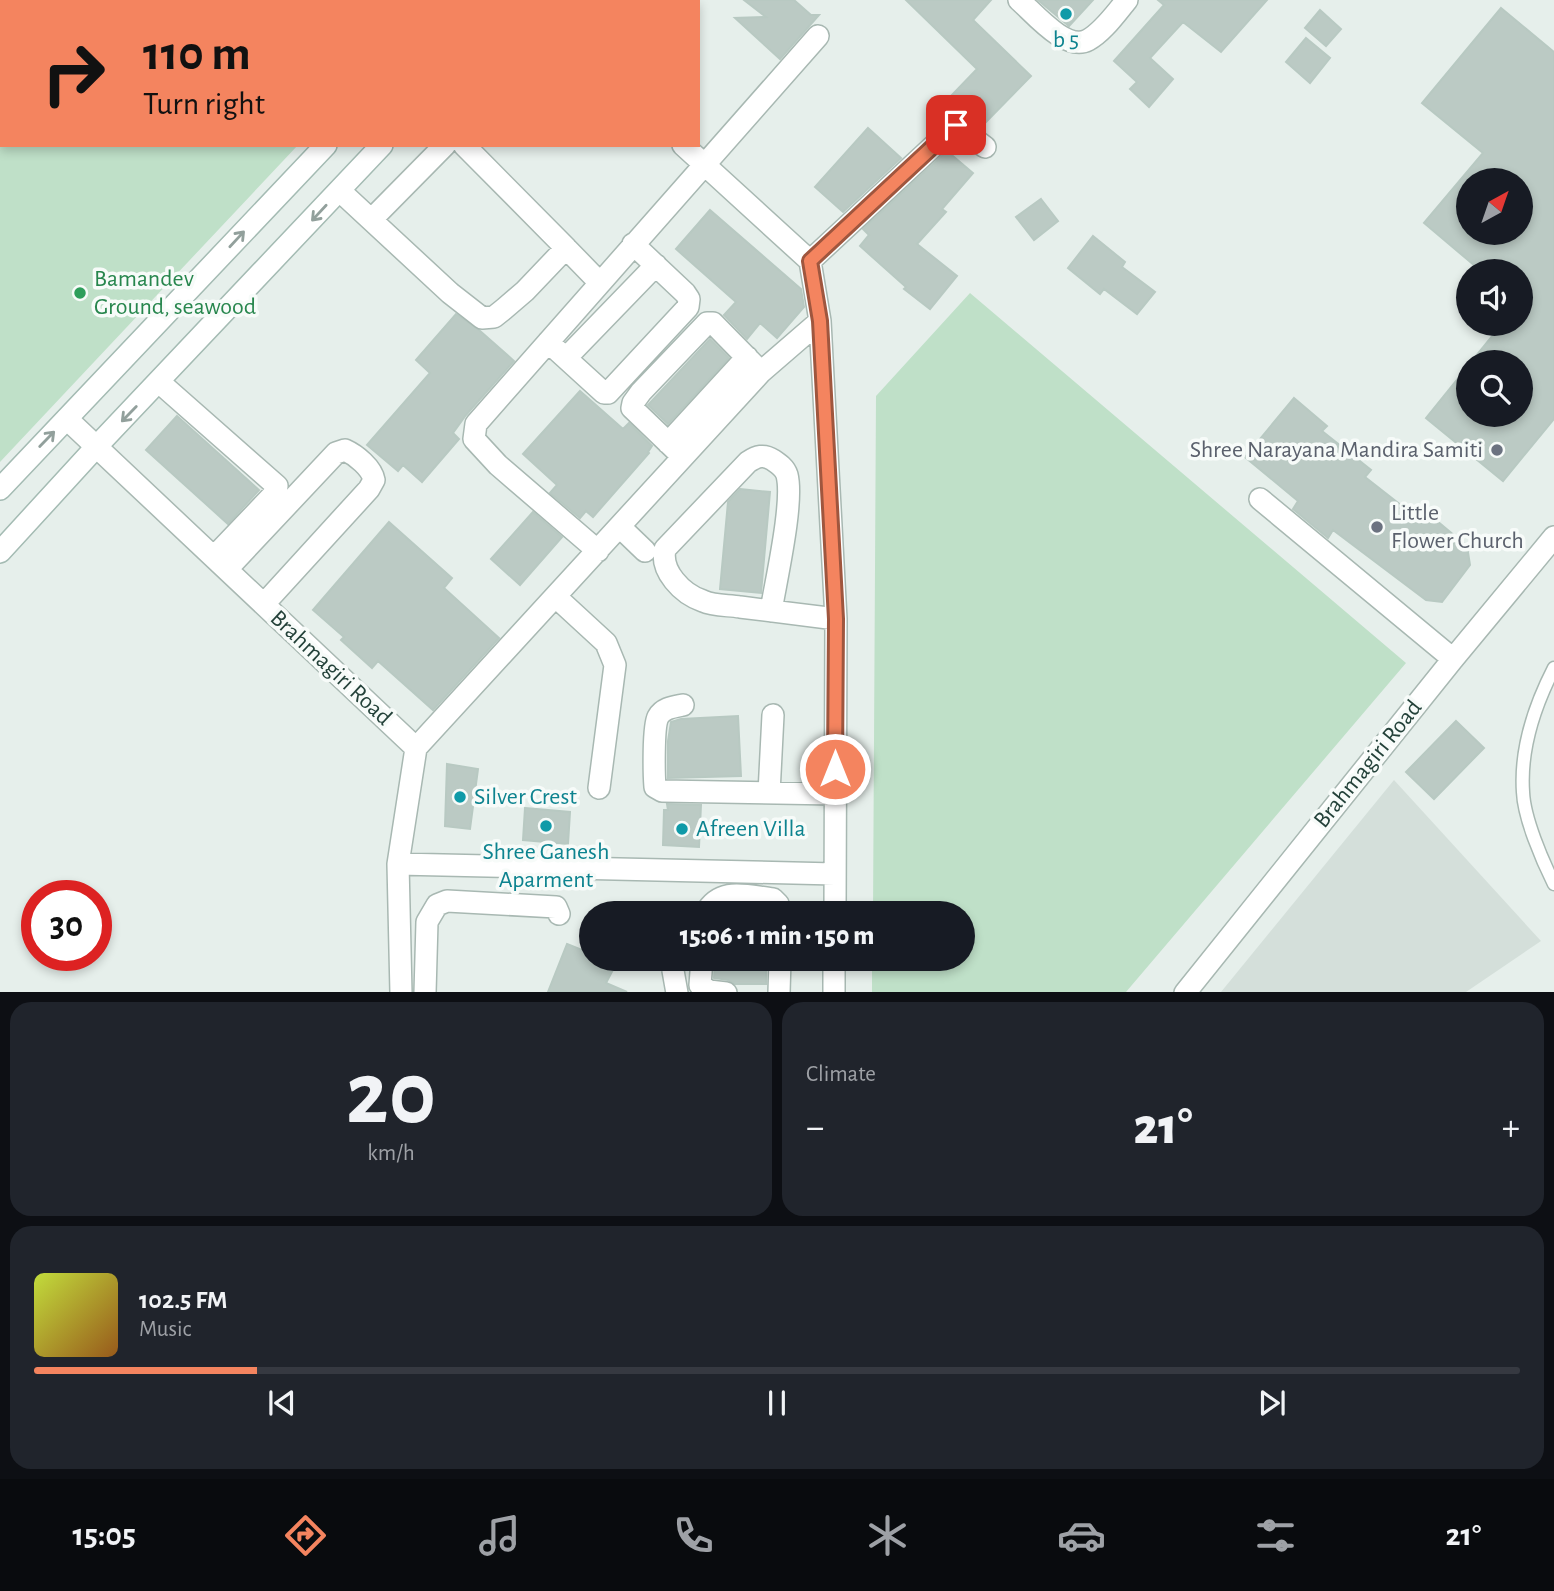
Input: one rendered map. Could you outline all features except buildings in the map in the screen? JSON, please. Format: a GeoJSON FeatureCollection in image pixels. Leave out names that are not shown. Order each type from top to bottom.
{"type":"FeatureCollection","features":[{"type":"Feature","properties":{"kind":"street"},"geometry":{"type":"LineString","coordinates":[[1019,0],[1062,37],[1076,43],[1090,39],[1127,0]]}},
{"type":"Feature","properties":{"kind":"street"},"geometry":{"type":"LineString","coordinates":[[598,551],[498,465],[474,439],[476,424],[818,36]]}},
{"type":"Feature","properties":{"kind":"street"},"geometry":{"type":"LineString","coordinates":[[810,261],[956,125],[985,147]]}},
{"type":"Feature","properties":{"kind":"street"},"geometry":{"type":"LineString","coordinates":[[0,489],[324,147]]}},
{"type":"Feature","properties":{"kind":"street"},"geometry":{"type":"LineString","coordinates":[[0,552],[380,147]]}},
{"type":"Feature","properties":{"kind":"street"},"geometry":{"type":"LineString","coordinates":[[372,219],[443,147]]}},
{"type":"Feature","properties":{"kind":"street"},"geometry":{"type":"LineString","coordinates":[[466,147],[600,283]]}},
{"type":"Feature","properties":{"kind":"street"},"geometry":{"type":"LineString","coordinates":[[685,147],[810,261],[820,321],[836,619],[835,901]]}},
{"type":"Feature","properties":{"kind":"street"},"geometry":{"type":"LineString","coordinates":[[340,191],[450,293],[481,317],[494,317],[504,309],[525,291],[565,248]]}},
{"type":"Feature","properties":{"kind":"street"},"geometry":{"type":"LineString","coordinates":[[548,342],[604,393],[608,393],[688,307],[689,299],[684,293],[633,244]]}},
{"type":"Feature","properties":{"kind":"street"},"geometry":{"type":"LineString","coordinates":[[565,358],[656,265]]}},
{"type":"Feature","properties":{"kind":"street"},"geometry":{"type":"LineString","coordinates":[[401,992],[398,864],[416,748],[620,527],[676,450],[754,364],[820,321]]}},
{"type":"Feature","properties":{"kind":"street"},"geometry":{"type":"LineString","coordinates":[[676,450],[632,408],[640,393],[707,324],[713,323],[754,364]]}},
{"type":"Feature","properties":{"kind":"street"},"geometry":{"type":"LineString","coordinates":[[159,382],[277,486],[276,492],[220,563]]}},
{"type":"Feature","properties":{"kind":"street","name":"Brahmagiri Road"},"geometry":{"type":"LineString","coordinates":[[67,419],[416,748]]}},
{"type":"Feature","properties":{"kind":"street"},"geometry":{"type":"LineString","coordinates":[[220,563],[336,453],[345,450],[351,453],[373,473],[374,480],[369,489],[264,604]]}},
{"type":"Feature","properties":{"kind":"street"},"geometry":{"type":"LineString","coordinates":[[771,611],[789,493],[786,473],[779,464],[766,456],[755,457],[748,462],[665,549],[665,568],[677,583],[704,602],[771,611],[836,619]]}},
{"type":"Feature","properties":{"kind":"street"},"geometry":{"type":"LineString","coordinates":[[1260,499],[1452,659]]}},
{"type":"Feature","properties":{"kind":"street"},"geometry":{"type":"LineString","coordinates":[[620,527],[645,551]]}},
{"type":"Feature","properties":{"kind":"street","name":"Brahmagiri Road"},"geometry":{"type":"LineString","coordinates":[[1185,992],[1452,659],[1553,540]]}},
{"type":"Feature","properties":{"kind":"street"},"geometry":{"type":"LineString","coordinates":[[556,597],[606,643],[615,665],[616,708],[599,788]]}},
{"type":"Feature","properties":{"kind":"street"},"geometry":{"type":"LineString","coordinates":[[683,705],[667,708],[657,721],[655,787],[662,791],[835,794]]}},
{"type":"Feature","properties":{"kind":"street"},"geometry":{"type":"LineString","coordinates":[[769,793],[773,715]]}},
{"type":"Feature","properties":{"kind":"street"},"geometry":{"type":"LineString","coordinates":[[398,864],[707,881],[835,874]]}},
{"type":"Feature","properties":{"kind":"street"},"geometry":{"type":"LineString","coordinates":[[714,901],[725,894],[775,901]]}},
{"type":"Feature","properties":{"kind":"street"},"geometry":{"type":"LineString","coordinates":[[425,992],[427,922],[437,905],[447,901],[556,907],[558,914]]}},
{"type":"Feature","properties":{"kind":"street"},"geometry":{"type":"LineString","coordinates":[[673,971],[677,992]]}},
{"type":"Feature","properties":{"kind":"street"},"geometry":{"type":"LineString","coordinates":[[701,971],[700,985],[709,991],[726,992]]}},
{"type":"Feature","properties":{"kind":"street"},"geometry":{"type":"LineString","coordinates":[[779,992],[780,971]]}},
{"type":"Feature","properties":{"kind":"street"},"geometry":{"type":"LineString","coordinates":[[834,971],[834,992]]}},
{"type":"Feature","properties":{"kind":"lane"},"geometry":{"type":"LineString","coordinates":[[1554,668],[1527,733],[1522,793],[1536,844],[1554,884]]}},
{"type":"Feature","properties":{"kind":"shaded area"},"geometry":{"type":"Polygon","coordinates":[[[1394,780],[1541,941],[1466,992],[1221,992],[1394,780]]]}},
{"type":"Feature","properties":{"kind":"green space","name":"Bamandev Ground, seawood"},"geometry":{"type":"Polygon","coordinates":[[[0,147],[296,147],[0,462],[0,147]]]}},
{"type":"Feature","properties":{"kind":"green space"},"geometry":{"type":"Polygon","coordinates":[[[970,293],[1406,663],[1126,992],[872,992],[872,971],[975,971],[975,901],[873,901],[876,396],[970,293]]]}},
{"type":"Feature","properties":{"kind":"place","name":"b 5"},"geometry":{"type":"Point","coordinates":[1066,14]}},
{"type":"Feature","properties":{"kind":"place","name":"Bamandev Ground, seawood"},"geometry":{"type":"Point","coordinates":[80,293]}},
{"type":"Feature","properties":{"kind":"place","name":"Shree Narayana Mandira Samiti"},"geometry":{"type":"Point","coordinates":[1497,450]}},
{"type":"Feature","properties":{"kind":"place","name":"Little Flower Church"},"geometry":{"type":"Point","coordinates":[1377,527]}},
{"type":"Feature","properties":{"kind":"place","name":"Silver Crest"},"geometry":{"type":"Point","coordinates":[460,797]}},
{"type":"Feature","properties":{"kind":"place","name":"Shree Ganesh Aparment"},"geometry":{"type":"Point","coordinates":[546,826]}},
{"type":"Feature","properties":{"kind":"place","name":"Afreen Villa"},"geometry":{"type":"Point","coordinates":[682,829]}},
{"type":"Feature","properties":{"kind":"route"},"geometry":{"type":"LineString","coordinates":[[835,769],[836,619],[820,321],[810,261],[956,125]]}}]}
